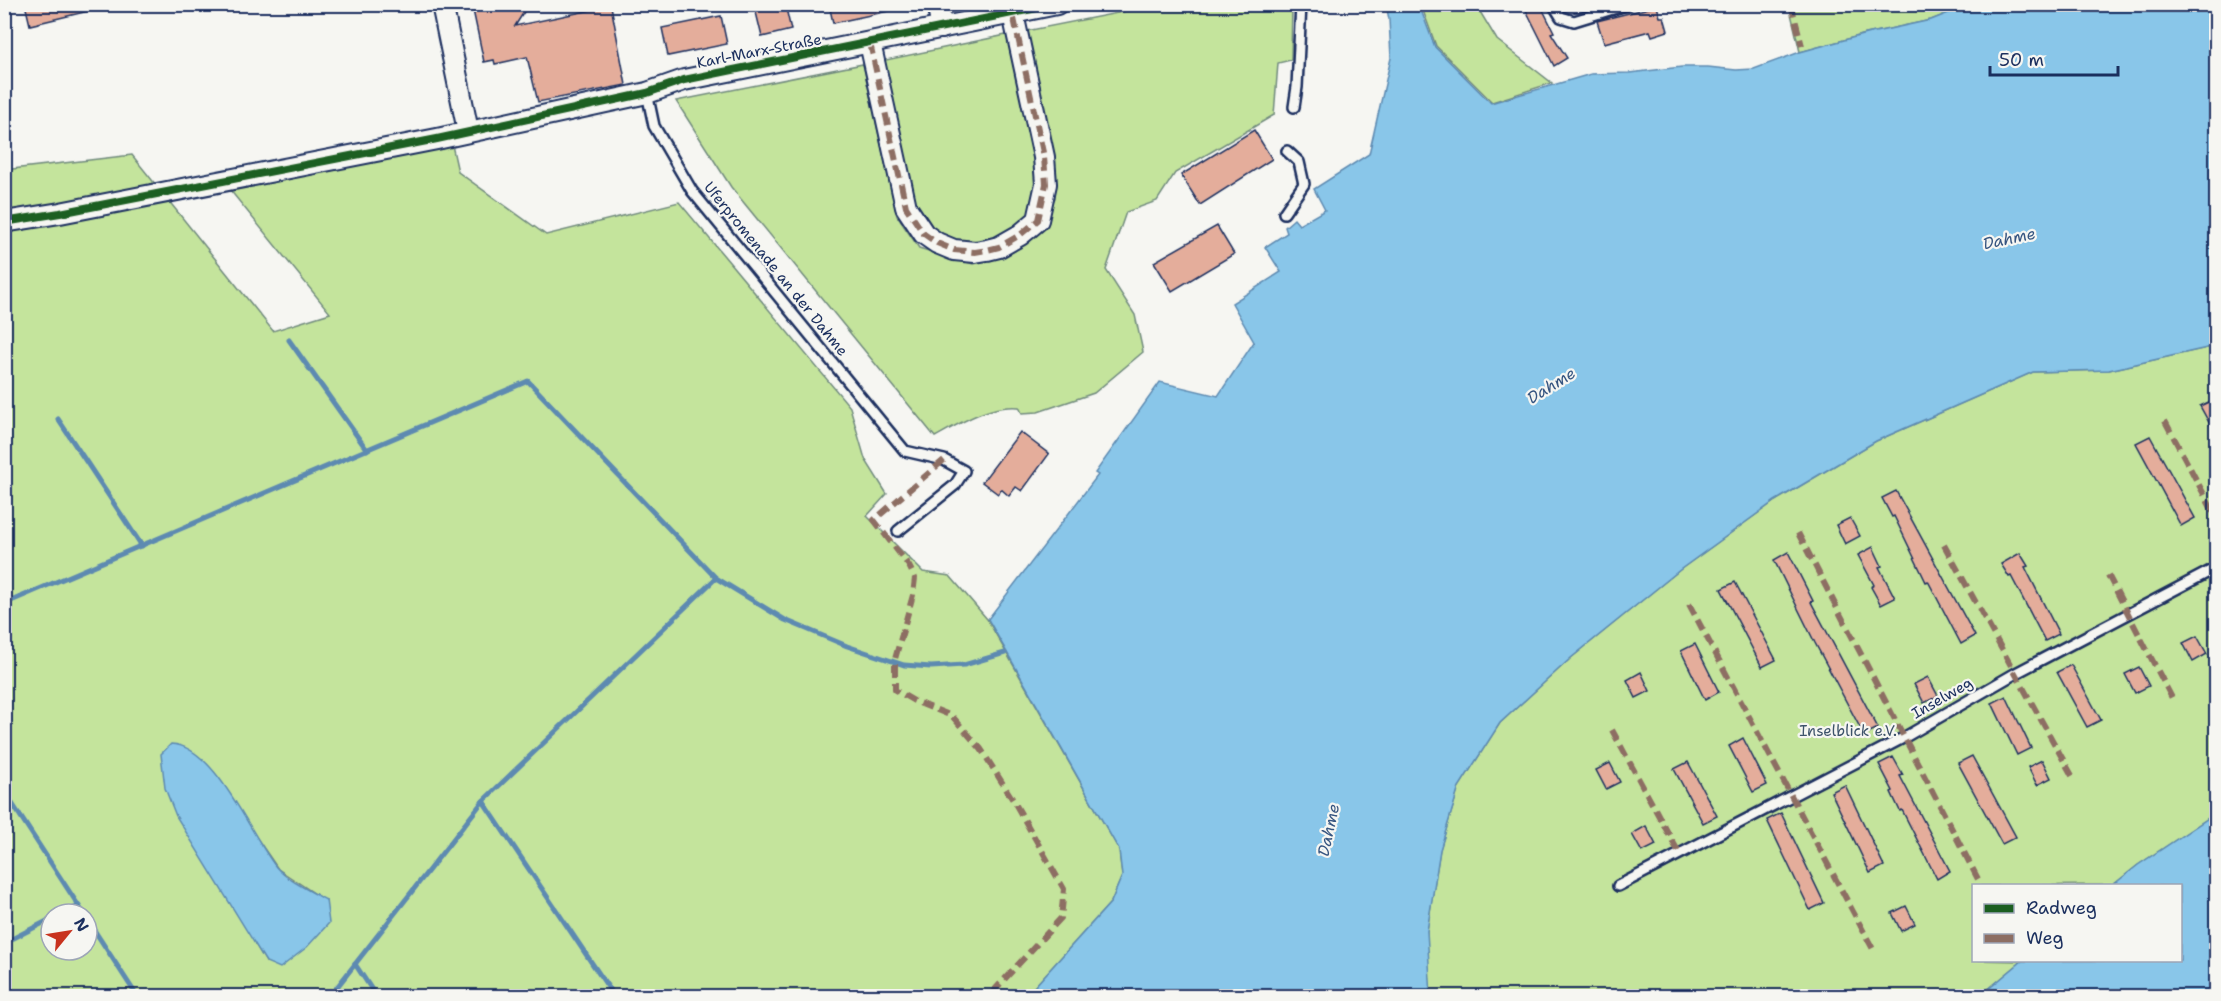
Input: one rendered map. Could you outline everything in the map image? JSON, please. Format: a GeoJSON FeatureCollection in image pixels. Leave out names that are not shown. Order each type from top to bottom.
{"type":"FeatureCollection","features":[{"type":"Feature","properties":{"kind":"street"},"geometry":{"type":"LineString","coordinates":[[442,4],[468,131]]}},
{"type":"Feature","properties":{"kind":"street"},"geometry":{"type":"LineString","coordinates":[[937,4],[942,28]]}},
{"type":"Feature","properties":{"kind":"street","name":"Karl-Marx-Straße"},"geometry":{"type":"LineString","coordinates":[[4,222],[437,139],[647,93],[684,80],[1057,4]]}},
{"type":"Feature","properties":{"kind":"street"},"geometry":{"type":"LineString","coordinates":[[870,43],[906,207],[924,234],[937,243],[954,250],[975,252],[987,250],[999,247],[1020,235],[1038,220],[1046,184],[1044,158],[1013,14]]}},
{"type":"Feature","properties":{"kind":"lane"},"geometry":{"type":"LineString","coordinates":[[1294,107],[1301,4]]}},
{"type":"Feature","properties":{"kind":"lane"},"geometry":{"type":"LineString","coordinates":[[1553,4],[1562,17],[1574,21],[1629,4]]}},
{"type":"Feature","properties":{"kind":"lane","name":"Uferpromenade an der Dahme"},"geometry":{"type":"LineString","coordinates":[[647,93],[654,126],[692,191],[904,451],[944,460],[964,471],[955,485],[898,531]]}},
{"type":"Feature","properties":{"kind":"lane"},"geometry":{"type":"LineString","coordinates":[[1284,213],[1304,184],[1299,162],[1287,151]]}},
{"type":"Feature","properties":{"kind":"lane","name":"Inselweg"},"geometry":{"type":"LineString","coordinates":[[1618,886],[1905,737],[2016,673],[2217,568]]}},
{"type":"Feature","properties":{"kind":"green space"},"geometry":{"type":"Polygon","coordinates":[[[1158,5],[1292,5],[1291,60],[1278,63],[1274,115],[1175,173],[1157,201],[1126,212],[1106,270],[1135,315],[1143,352],[1094,393],[1038,412],[1022,413],[1019,407],[986,411],[935,437],[731,187],[676,101],[863,64],[897,216],[919,248],[973,264],[1007,254],[1036,234],[1055,198],[1055,162],[1026,31],[1158,5]]]}},
{"type":"Feature","properties":{"kind":"green space"},"geometry":{"type":"Polygon","coordinates":[[[1421,5],[1476,5],[1497,40],[1552,83],[1492,102],[1436,46],[1421,5]]]}},
{"type":"Feature","properties":{"kind":"green space"},"geometry":{"type":"Polygon","coordinates":[[[1789,5],[1969,5],[1931,20],[1866,34],[1800,52],[1789,5]]]}},
{"type":"Feature","properties":{"kind":"green space"},"geometry":{"type":"Polygon","coordinates":[[[1011,34],[1039,162],[1033,211],[998,242],[973,246],[949,242],[927,230],[911,210],[881,61],[1011,34]]]}},
{"type":"Feature","properties":{"kind":"green space"},"geometry":{"type":"Polygon","coordinates":[[[452,145],[458,172],[546,235],[679,202],[850,407],[865,459],[887,494],[867,516],[923,572],[950,576],[987,619],[1119,850],[1122,876],[1111,902],[1026,996],[5,996],[4,170],[132,155],[273,331],[330,313],[230,190],[452,145]],[[254,834],[255,944],[266,962],[326,901],[278,869],[254,834]]]}},
{"type":"Feature","properties":{"kind":"green space","name":"Inselblick e.V."},"geometry":{"type":"Polygon","coordinates":[[[2216,346],[2216,813],[2138,865],[2114,884],[1972,884],[1972,962],[2021,962],[1980,996],[1430,996],[1426,968],[1427,931],[1440,849],[1459,787],[1500,723],[1571,658],[1681,569],[1775,501],[1876,441],[2033,372],[2109,370],[2216,346]]]}},
{"type":"Feature","properties":{"kind":"water","name":"Dahme"},"geometry":{"type":"Polygon","coordinates":[[[1386,5],[1419,5],[1435,47],[1491,103],[1591,74],[1629,73],[1682,67],[1754,69],[1800,52],[1866,34],[1931,20],[1969,5],[2216,5],[2216,346],[2109,370],[2033,372],[1876,441],[1775,501],[1681,569],[1571,658],[1500,723],[1459,787],[1440,850],[1427,931],[1431,996],[1026,996],[1111,902],[1122,876],[1119,850],[988,619],[1098,475],[1095,473],[1160,382],[1218,396],[1254,342],[1232,303],[1281,272],[1265,247],[1287,233],[1285,227],[1294,219],[1299,225],[1325,210],[1314,189],[1369,154],[1391,58],[1386,5]]]}},
{"type":"Feature","properties":{"kind":"water"},"geometry":{"type":"Polygon","coordinates":[[[171,744],[187,748],[202,759],[217,775],[276,867],[286,877],[326,900],[329,923],[307,947],[280,968],[266,962],[176,816],[165,788],[161,754],[171,744]]]}},
{"type":"Feature","properties":{"kind":"water"},"geometry":{"type":"Polygon","coordinates":[[[2216,813],[2216,996],[1980,996],[2021,962],[2182,962],[2182,884],[2114,884],[2138,865],[2216,813]]]}},
{"type":"Feature","properties":{"kind":"building"},"geometry":{"type":"Polygon","coordinates":[[[25,4],[92,4],[93,10],[30,25],[25,4]]]}},
{"type":"Feature","properties":{"kind":"building"},"geometry":{"type":"Polygon","coordinates":[[[476,4],[529,4],[515,26],[611,6],[626,85],[538,102],[527,57],[495,64],[494,60],[484,62],[473,10],[476,4]]]}},
{"type":"Feature","properties":{"kind":"building"},"geometry":{"type":"Polygon","coordinates":[[[754,4],[785,4],[791,30],[762,37],[754,4]]]}},
{"type":"Feature","properties":{"kind":"building"},"geometry":{"type":"Polygon","coordinates":[[[829,4],[889,4],[889,11],[833,23],[829,4]]]}},
{"type":"Feature","properties":{"kind":"building"},"geometry":{"type":"Polygon","coordinates":[[[1523,4],[1540,4],[1554,32],[1551,33],[1567,58],[1554,66],[1523,4]]]}},
{"type":"Feature","properties":{"kind":"building"},"geometry":{"type":"Polygon","coordinates":[[[1657,6],[1660,17],[1664,17],[1668,31],[1652,36],[1650,31],[1604,43],[1597,21],[1657,6]]]}},
{"type":"Feature","properties":{"kind":"building"},"geometry":{"type":"Polygon","coordinates":[[[721,16],[727,44],[668,56],[662,28],[721,16]]]}},
{"type":"Feature","properties":{"kind":"building"},"geometry":{"type":"Polygon","coordinates":[[[1254,130],[1272,159],[1200,205],[1181,175],[1254,130]]]}},
{"type":"Feature","properties":{"kind":"building"},"geometry":{"type":"Polygon","coordinates":[[[1217,226],[1234,254],[1172,291],[1154,262],[1217,226]]]}},
{"type":"Feature","properties":{"kind":"building"},"geometry":{"type":"Polygon","coordinates":[[[2217,398],[2217,437],[2200,406],[2217,398]]]}},
{"type":"Feature","properties":{"kind":"building"},"geometry":{"type":"Polygon","coordinates":[[[1020,432],[1049,454],[1022,491],[1016,487],[1009,496],[1001,489],[998,494],[982,482],[1020,432]]]}},
{"type":"Feature","properties":{"kind":"building"},"geometry":{"type":"Polygon","coordinates":[[[2150,436],[2195,518],[2181,526],[2136,443],[2150,436]]]}},
{"type":"Feature","properties":{"kind":"building"},"geometry":{"type":"Polygon","coordinates":[[[1896,491],[1975,636],[1961,644],[1928,581],[1926,582],[1894,516],[1892,517],[1882,498],[1896,491]]]}},
{"type":"Feature","properties":{"kind":"building"},"geometry":{"type":"Polygon","coordinates":[[[1850,518],[1860,536],[1845,544],[1836,525],[1850,518]]]}},
{"type":"Feature","properties":{"kind":"building"},"geometry":{"type":"Polygon","coordinates":[[[1873,547],[1882,566],[1879,567],[1895,598],[1881,605],[1871,587],[1874,585],[1858,555],[1873,547]]]}},
{"type":"Feature","properties":{"kind":"building"},"geometry":{"type":"Polygon","coordinates":[[[1788,552],[1813,601],[1811,602],[1878,728],[1864,735],[1774,560],[1788,552]]]}},
{"type":"Feature","properties":{"kind":"building"},"geometry":{"type":"Polygon","coordinates":[[[2020,553],[2059,634],[2045,641],[2011,576],[2009,577],[2001,564],[2020,553]]]}},
{"type":"Feature","properties":{"kind":"building"},"geometry":{"type":"Polygon","coordinates":[[[1735,582],[1776,660],[1762,667],[1721,589],[1735,582]]]}},
{"type":"Feature","properties":{"kind":"building"},"geometry":{"type":"Polygon","coordinates":[[[2197,636],[2207,654],[2193,662],[2183,643],[2197,636]]]}},
{"type":"Feature","properties":{"kind":"building"},"geometry":{"type":"Polygon","coordinates":[[[1695,644],[1719,692],[1705,700],[1681,651],[1695,644]]]}},
{"type":"Feature","properties":{"kind":"building"},"geometry":{"type":"Polygon","coordinates":[[[2071,665],[2101,720],[2087,727],[2057,672],[2071,665]]]}},
{"type":"Feature","properties":{"kind":"building"},"geometry":{"type":"Polygon","coordinates":[[[2139,667],[2149,686],[2135,693],[2125,674],[2139,667]]]}},
{"type":"Feature","properties":{"kind":"building"},"geometry":{"type":"Polygon","coordinates":[[[1641,672],[1650,691],[1636,698],[1627,680],[1641,672]]]}},
{"type":"Feature","properties":{"kind":"building"},"geometry":{"type":"Polygon","coordinates":[[[1928,677],[1938,696],[1924,703],[1914,684],[1928,677]]]}},
{"type":"Feature","properties":{"kind":"building"},"geometry":{"type":"Polygon","coordinates":[[[2006,696],[2031,748],[2017,755],[1992,703],[2006,696]]]}},
{"type":"Feature","properties":{"kind":"building"},"geometry":{"type":"Polygon","coordinates":[[[1743,738],[1767,785],[1753,792],[1729,746],[1743,738]]]}},
{"type":"Feature","properties":{"kind":"building"},"geometry":{"type":"Polygon","coordinates":[[[1972,756],[2016,837],[2002,844],[1958,763],[1972,756]]]}},
{"type":"Feature","properties":{"kind":"building"},"geometry":{"type":"Polygon","coordinates":[[[1893,757],[1903,775],[1900,776],[1950,871],[1937,879],[1902,810],[1900,811],[1879,764],[1893,757]]]}},
{"type":"Feature","properties":{"kind":"building"},"geometry":{"type":"Polygon","coordinates":[[[2042,760],[2051,778],[2037,785],[2028,767],[2042,760]]]}},
{"type":"Feature","properties":{"kind":"building"},"geometry":{"type":"Polygon","coordinates":[[[1688,762],[1717,816],[1703,823],[1674,769],[1688,762]]]}},
{"type":"Feature","properties":{"kind":"building"},"geometry":{"type":"Polygon","coordinates":[[[1610,763],[1620,782],[1606,789],[1596,770],[1610,763]]]}},
{"type":"Feature","properties":{"kind":"building"},"geometry":{"type":"Polygon","coordinates":[[[1845,785],[1884,866],[1870,873],[1831,792],[1845,785]]]}},
{"type":"Feature","properties":{"kind":"building"},"geometry":{"type":"Polygon","coordinates":[[[1781,813],[1824,903],[1810,910],[1767,820],[1781,813]]]}},
{"type":"Feature","properties":{"kind":"building"},"geometry":{"type":"Polygon","coordinates":[[[1646,826],[1656,845],[1642,852],[1632,834],[1646,826]]]}},
{"type":"Feature","properties":{"kind":"building"},"geometry":{"type":"Polygon","coordinates":[[[1906,906],[1915,924],[1901,931],[1892,913],[1906,906]]]}},
{"type":"Feature","properties":{"kind":"waterway"},"geometry":{"type":"LineString","coordinates":[[289,340],[367,450]]}},
{"type":"Feature","properties":{"kind":"waterway"},"geometry":{"type":"LineString","coordinates":[[4,604],[528,381],[716,578],[785,620],[847,646],[904,665],[931,667],[964,665],[1005,653]]}},
{"type":"Feature","properties":{"kind":"waterway"},"geometry":{"type":"LineString","coordinates":[[58,419],[142,546]]}},
{"type":"Feature","properties":{"kind":"waterway"},"geometry":{"type":"LineString","coordinates":[[330,996],[483,801],[716,578]]}},
{"type":"Feature","properties":{"kind":"waterway"},"geometry":{"type":"LineString","coordinates":[[4,791],[76,902]]}},
{"type":"Feature","properties":{"kind":"waterway"},"geometry":{"type":"LineString","coordinates":[[483,801],[614,996]]}},
{"type":"Feature","properties":{"kind":"waterway"},"geometry":{"type":"LineString","coordinates":[[4,943],[39,925]]}},
{"type":"Feature","properties":{"kind":"waterway"},"geometry":{"type":"LineString","coordinates":[[99,937],[137,996]]}},
{"type":"Feature","properties":{"kind":"waterway"},"geometry":{"type":"LineString","coordinates":[[355,964],[376,996]]}},
{"type":"Feature","properties":{"kind":"marked path"},"geometry":{"type":"LineString","coordinates":[[1791,4],[1802,46]]}},
{"type":"Feature","properties":{"kind":"marked path"},"geometry":{"type":"LineString","coordinates":[[870,43],[906,207],[924,234],[937,243],[954,250],[975,252],[987,250],[999,247],[1020,235],[1038,220],[1046,184],[1044,157],[1013,14]]}},
{"type":"Feature","properties":{"kind":"marked path"},"geometry":{"type":"LineString","coordinates":[[2165,421],[2216,517]]}},
{"type":"Feature","properties":{"kind":"marked path"},"geometry":{"type":"LineString","coordinates":[[944,460],[874,520],[909,566],[915,578],[913,595],[895,659],[895,690],[914,701],[952,716],[981,749],[1064,889],[1061,918],[989,996]]}},
{"type":"Feature","properties":{"kind":"marked path"},"geometry":{"type":"LineString","coordinates":[[1798,533],[1979,881]]}},
{"type":"Feature","properties":{"kind":"marked path"},"geometry":{"type":"LineString","coordinates":[[1944,545],[2075,781]]}},
{"type":"Feature","properties":{"kind":"marked path"},"geometry":{"type":"LineString","coordinates":[[2108,575],[2174,702]]}},
{"type":"Feature","properties":{"kind":"marked path"},"geometry":{"type":"LineString","coordinates":[[1689,604],[1874,951]]}},
{"type":"Feature","properties":{"kind":"marked path"},"geometry":{"type":"LineString","coordinates":[[1612,730],[1679,853]]}},
{"type":"Feature","properties":{"kind":"cycle path"},"geometry":{"type":"LineString","coordinates":[[4,222],[437,139],[647,93],[684,80],[1057,4]]}}]}
